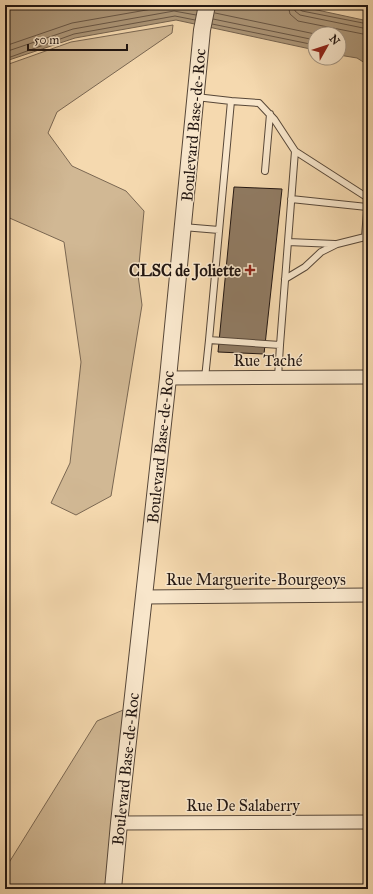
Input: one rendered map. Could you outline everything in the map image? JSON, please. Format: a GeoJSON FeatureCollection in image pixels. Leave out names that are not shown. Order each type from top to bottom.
{"type":"FeatureCollection","features":[{"type":"Feature","properties":{"kind":"street","name":"Boulevard Base-de-Roc"},"geometry":{"type":"LineString","coordinates":[[113,889],[168,378],[202,30],[206,5]]}},
{"type":"Feature","properties":{"kind":"street","name":"Rue Taché"},"geometry":{"type":"LineString","coordinates":[[168,378],[368,377]]}},
{"type":"Feature","properties":{"kind":"street","name":"Rue Marguerite-Bourgeoys"},"geometry":{"type":"LineString","coordinates":[[144,597],[368,595]]}},
{"type":"Feature","properties":{"kind":"street","name":"Rue De Salaberry"},"geometry":{"type":"LineString","coordinates":[[119,823],[368,822]]}},
{"type":"Feature","properties":{"kind":"lane"},"geometry":{"type":"LineString","coordinates":[[196,96],[259,103],[274,119],[295,151],[368,198],[365,237],[337,244],[321,252],[305,267],[285,279]]}},
{"type":"Feature","properties":{"kind":"lane"},"geometry":{"type":"LineString","coordinates":[[205,378],[232,101]]}},
{"type":"Feature","properties":{"kind":"lane"},"geometry":{"type":"LineString","coordinates":[[265,171],[270,114]]}},
{"type":"Feature","properties":{"kind":"lane"},"geometry":{"type":"LineString","coordinates":[[278,377],[295,151]]}},
{"type":"Feature","properties":{"kind":"lane"},"geometry":{"type":"LineString","coordinates":[[291,200],[368,207]]}},
{"type":"Feature","properties":{"kind":"lane"},"geometry":{"type":"LineString","coordinates":[[183,227],[219,230]]}},
{"type":"Feature","properties":{"kind":"lane"},"geometry":{"type":"LineString","coordinates":[[288,242],[337,244]]}},
{"type":"Feature","properties":{"kind":"lane"},"geometry":{"type":"LineString","coordinates":[[209,340],[280,345]]}},
{"type":"Feature","properties":{"kind":"path"},"geometry":{"type":"LineString","coordinates":[[362,5],[368,6]]}},
{"type":"Feature","properties":{"kind":"shaded area"},"geometry":{"type":"Polygon","coordinates":[[[173,25],[172,33],[57,112],[48,133],[72,166],[126,191],[144,211],[138,275],[142,305],[111,496],[76,515],[51,503],[70,463],[81,362],[64,242],[5,216],[5,67],[9,64],[71,42],[173,25]]]}},
{"type":"Feature","properties":{"kind":"shaded area"},"geometry":{"type":"Polygon","coordinates":[[[128,708],[108,889],[5,889],[5,869],[97,721],[128,708]]]}},
{"type":"Feature","properties":{"kind":"water"},"geometry":{"type":"Polygon","coordinates":[[[20,5],[294,5],[368,21],[368,65],[357,58],[347,56],[347,26],[307,26],[307,48],[176,20],[75,38],[9,60],[5,64],[5,12],[20,5]]]}},
{"type":"Feature","properties":{"kind":"building","name":"CLSC de Joliette"},"geometry":{"type":"Polygon","coordinates":[[[234,187],[282,189],[264,354],[218,352],[234,187]]]}},
{"type":"Feature","properties":{"kind":"building"},"geometry":{"type":"Polygon","coordinates":[[[5,511],[9,532],[5,539],[5,511]]]}},
{"type":"Feature","properties":{"kind":"place","name":"CLSC de Joliette"},"geometry":{"type":"Point","coordinates":[250,270]}}]}
